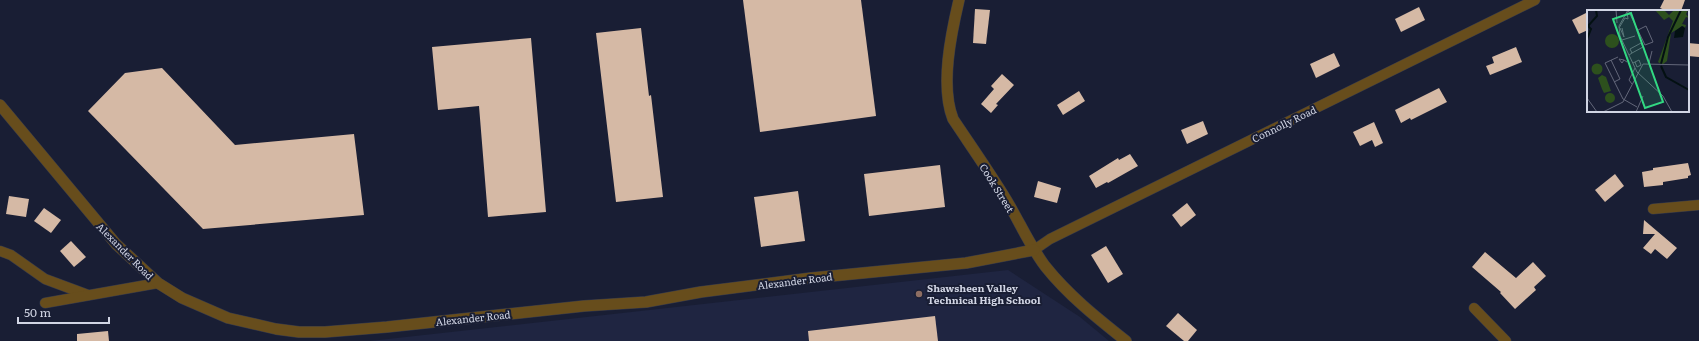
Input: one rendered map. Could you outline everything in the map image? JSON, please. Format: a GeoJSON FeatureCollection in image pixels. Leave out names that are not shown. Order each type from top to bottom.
{"type":"FeatureCollection","features":[{"type":"Feature","properties":{"kind":"street","name":"Cook Street"},"geometry":{"type":"LineString","coordinates":[[959,0],[954,22],[948,72],[950,110],[953,119],[1007,201],[1034,250],[1064,288],[1097,318],[1126,341]]}},
{"type":"Feature","properties":{"kind":"street","name":"Connolly Road"},"geometry":{"type":"LineString","coordinates":[[1034,250],[1050,239],[1535,0]]}},
{"type":"Feature","properties":{"kind":"street","name":"Alexander Road"},"geometry":{"type":"LineString","coordinates":[[0,105],[116,244],[158,283],[182,298],[228,318],[276,329],[299,332],[325,332],[387,327],[563,308],[646,302],[701,292],[811,278],[966,263],[1034,250]]}},
{"type":"Feature","properties":{"kind":"street"},"geometry":{"type":"LineString","coordinates":[[1653,209],[1699,205]]}},
{"type":"Feature","properties":{"kind":"street"},"geometry":{"type":"LineString","coordinates":[[0,251],[11,255],[45,279],[88,295]]}},
{"type":"Feature","properties":{"kind":"street"},"geometry":{"type":"LineString","coordinates":[[45,303],[158,283]]}},
{"type":"Feature","properties":{"kind":"street"},"geometry":{"type":"LineString","coordinates":[[1474,308],[1506,341]]}},
{"type":"Feature","properties":{"kind":"shaded area","name":"Shawsheen Valley Technical High School"},"geometry":{"type":"Polygon","coordinates":[[[1008,270],[1080,317],[1109,341],[370,341],[1008,270]]]}},
{"type":"Feature","properties":{"kind":"building"},"geometry":{"type":"Polygon","coordinates":[[[743,0],[861,0],[876,116],[760,132],[743,0]]]}},
{"type":"Feature","properties":{"kind":"building"},"geometry":{"type":"Polygon","coordinates":[[[1664,0],[1685,0],[1681,10],[1665,10],[1660,8],[1664,0]]]}},
{"type":"Feature","properties":{"kind":"building"},"geometry":{"type":"Polygon","coordinates":[[[1419,7],[1425,20],[1401,32],[1395,19],[1419,7]]]}},
{"type":"Feature","properties":{"kind":"building"},"geometry":{"type":"Polygon","coordinates":[[[975,9],[990,10],[986,44],[973,43],[975,9]]]}},
{"type":"Feature","properties":{"kind":"building"},"geometry":{"type":"Polygon","coordinates":[[[1587,12],[1587,30],[1579,34],[1572,20],[1587,12]]]}},
{"type":"Feature","properties":{"kind":"building"},"geometry":{"type":"Polygon","coordinates":[[[641,28],[649,96],[651,95],[663,197],[616,202],[596,33],[641,28]]]}},
{"type":"Feature","properties":{"kind":"building"},"geometry":{"type":"Polygon","coordinates":[[[531,38],[546,212],[488,217],[479,106],[438,110],[432,47],[531,38]]]}},
{"type":"Feature","properties":{"kind":"building"},"geometry":{"type":"Polygon","coordinates":[[[1689,43],[1699,44],[1699,57],[1689,56],[1689,43]]]}},
{"type":"Feature","properties":{"kind":"building"},"geometry":{"type":"Polygon","coordinates":[[[1516,47],[1522,62],[1490,75],[1486,66],[1494,63],[1492,57],[1516,47]]]}},
{"type":"Feature","properties":{"kind":"building"},"geometry":{"type":"Polygon","coordinates":[[[1334,53],[1340,66],[1316,78],[1310,64],[1334,53]]]}},
{"type":"Feature","properties":{"kind":"building"},"geometry":{"type":"Polygon","coordinates":[[[162,68],[235,145],[354,134],[364,215],[203,229],[88,111],[125,73],[162,68]]]}},
{"type":"Feature","properties":{"kind":"building"},"geometry":{"type":"Polygon","coordinates":[[[1002,74],[1014,85],[996,104],[998,105],[991,113],[981,104],[994,89],[991,86],[1002,74]]]}},
{"type":"Feature","properties":{"kind":"building"},"geometry":{"type":"Polygon","coordinates":[[[1439,88],[1447,102],[1411,120],[1410,118],[1401,123],[1395,110],[1439,88]]]}},
{"type":"Feature","properties":{"kind":"building"},"geometry":{"type":"Polygon","coordinates":[[[1079,91],[1085,101],[1063,115],[1057,105],[1079,91]]]}},
{"type":"Feature","properties":{"kind":"building"},"geometry":{"type":"Polygon","coordinates":[[[1203,121],[1208,134],[1187,144],[1181,130],[1203,121]]]}},
{"type":"Feature","properties":{"kind":"building"},"geometry":{"type":"Polygon","coordinates":[[[1374,122],[1383,143],[1375,147],[1372,140],[1360,146],[1353,132],[1374,122]]]}},
{"type":"Feature","properties":{"kind":"building"},"geometry":{"type":"Polygon","coordinates":[[[1130,154],[1138,166],[1096,188],[1089,176],[1118,158],[1119,160],[1130,154]]]}},
{"type":"Feature","properties":{"kind":"building"},"geometry":{"type":"Polygon","coordinates":[[[1688,163],[1691,175],[1688,176],[1688,178],[1663,182],[1663,185],[1644,187],[1642,172],[1653,170],[1653,168],[1688,163]]]}},
{"type":"Feature","properties":{"kind":"building"},"geometry":{"type":"Polygon","coordinates":[[[940,165],[945,207],[869,216],[864,174],[940,165]]]}},
{"type":"Feature","properties":{"kind":"building"},"geometry":{"type":"Polygon","coordinates":[[[1615,174],[1624,186],[1605,202],[1595,190],[1615,174]]]}},
{"type":"Feature","properties":{"kind":"building"},"geometry":{"type":"Polygon","coordinates":[[[1038,181],[1061,188],[1057,203],[1034,197],[1038,181]]]}},
{"type":"Feature","properties":{"kind":"building"},"geometry":{"type":"Polygon","coordinates":[[[798,191],[805,241],[761,247],[754,197],[798,191]]]}},
{"type":"Feature","properties":{"kind":"building"},"geometry":{"type":"Polygon","coordinates":[[[9,196],[29,199],[26,217],[6,214],[9,196]]]}},
{"type":"Feature","properties":{"kind":"building"},"geometry":{"type":"Polygon","coordinates":[[[1187,203],[1196,215],[1181,227],[1172,215],[1187,203]]]}},
{"type":"Feature","properties":{"kind":"building"},"geometry":{"type":"Polygon","coordinates":[[[44,208],[61,220],[51,233],[34,221],[44,208]]]}},
{"type":"Feature","properties":{"kind":"building"},"geometry":{"type":"Polygon","coordinates":[[[1644,220],[1677,248],[1667,259],[1655,249],[1651,254],[1643,248],[1655,234],[1643,234],[1644,220]]]}},
{"type":"Feature","properties":{"kind":"building"},"geometry":{"type":"Polygon","coordinates":[[[71,241],[86,257],[74,267],[60,251],[71,241]]]}},
{"type":"Feature","properties":{"kind":"building"},"geometry":{"type":"Polygon","coordinates":[[[1106,246],[1123,274],[1108,283],[1091,255],[1106,246]]]}},
{"type":"Feature","properties":{"kind":"building"},"geometry":{"type":"Polygon","coordinates":[[[1485,252],[1516,278],[1533,262],[1546,276],[1534,287],[1536,290],[1515,309],[1500,293],[1501,292],[1472,267],[1485,252]]]}},
{"type":"Feature","properties":{"kind":"building"},"geometry":{"type":"Polygon","coordinates":[[[1178,313],[1197,330],[1188,341],[1184,341],[1166,326],[1178,313]]]}},
{"type":"Feature","properties":{"kind":"building"},"geometry":{"type":"Polygon","coordinates":[[[935,316],[938,341],[809,341],[808,331],[935,316]]]}},
{"type":"Feature","properties":{"kind":"building"},"geometry":{"type":"Polygon","coordinates":[[[108,331],[109,341],[77,341],[77,334],[108,331]]]}},
{"type":"Feature","properties":{"kind":"place","name":"Shawsheen Valley Technical High School"},"geometry":{"type":"Point","coordinates":[919,294]}}]}
